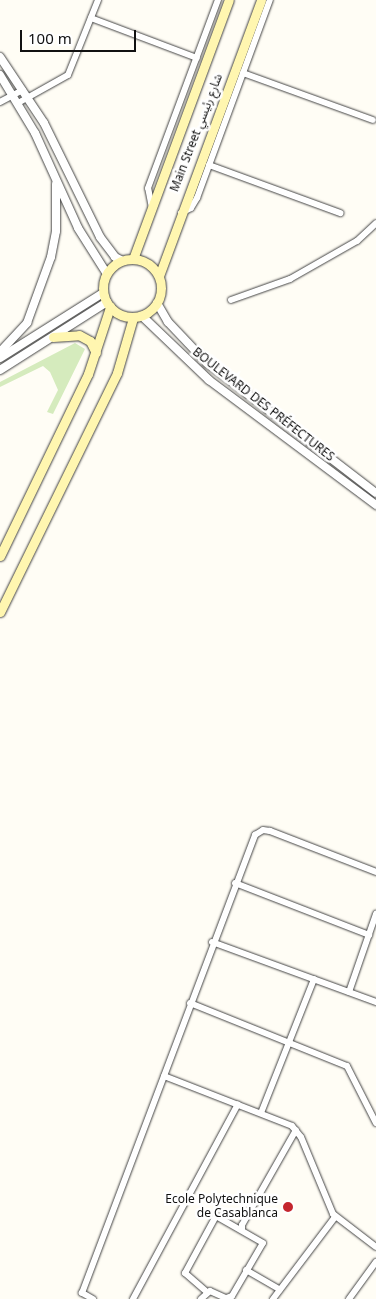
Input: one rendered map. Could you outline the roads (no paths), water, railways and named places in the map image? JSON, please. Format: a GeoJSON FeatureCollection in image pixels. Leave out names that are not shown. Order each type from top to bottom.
{"type":"FeatureCollection","features":[{"type":"Feature","properties":{"kind":"main road","name":"Main Street شارع رئيسي"},"geometry":{"type":"LineString","coordinates":[[133,259],[229,0]]}},
{"type":"Feature","properties":{"kind":"main road","name":"Main Street شارع رئيسي"},"geometry":{"type":"LineString","coordinates":[[159,276],[180,213],[261,0]]}},
{"type":"Feature","properties":{"kind":"main road"},"geometry":{"type":"LineString","coordinates":[[0,556],[96,354],[107,301],[107,274],[123,261],[133,259],[148,264],[159,276],[161,290],[158,303],[138,317],[117,373],[0,612]]}},
{"type":"Feature","properties":{"kind":"main road"},"geometry":{"type":"LineString","coordinates":[[107,301],[118,314],[138,317]]}},
{"type":"Feature","properties":{"kind":"main road"},"geometry":{"type":"LineString","coordinates":[[53,337],[79,334],[90,341],[96,354]]}},
{"type":"Feature","properties":{"kind":"street"},"geometry":{"type":"LineString","coordinates":[[0,102],[28,98],[68,75],[98,0]]}},
{"type":"Feature","properties":{"kind":"street"},"geometry":{"type":"LineString","coordinates":[[152,208],[148,188],[218,0]]}},
{"type":"Feature","properties":{"kind":"street"},"geometry":{"type":"LineString","coordinates":[[180,213],[194,205],[270,0]]}},
{"type":"Feature","properties":{"kind":"street"},"geometry":{"type":"LineString","coordinates":[[91,18],[197,58]]}},
{"type":"Feature","properties":{"kind":"street"},"geometry":{"type":"LineString","coordinates":[[0,57],[28,98],[95,228],[110,251],[123,261]]}},
{"type":"Feature","properties":{"kind":"street"},"geometry":{"type":"LineString","coordinates":[[243,72],[373,120]]}},
{"type":"Feature","properties":{"kind":"street"},"geometry":{"type":"LineString","coordinates":[[0,75],[15,99],[78,228],[107,274]]}},
{"type":"Feature","properties":{"kind":"street"},"geometry":{"type":"LineString","coordinates":[[15,99],[23,90]]}},
{"type":"Feature","properties":{"kind":"street"},"geometry":{"type":"LineString","coordinates":[[210,165],[340,213]]}},
{"type":"Feature","properties":{"kind":"street"},"geometry":{"type":"LineString","coordinates":[[0,352],[27,323],[51,257],[56,231],[57,182]]}},
{"type":"Feature","properties":{"kind":"street"},"geometry":{"type":"LineString","coordinates":[[231,300],[290,279],[357,242],[376,223]]}},
{"type":"Feature","properties":{"kind":"street"},"geometry":{"type":"LineString","coordinates":[[0,370],[107,301]]}},
{"type":"Feature","properties":{"kind":"street"},"geometry":{"type":"LineString","coordinates":[[0,358],[107,301]]}},
{"type":"Feature","properties":{"kind":"street","name":"BOULEVARD DES PRÉFECTURES"},"geometry":{"type":"LineString","coordinates":[[158,303],[168,322],[207,363],[376,493]]}},
{"type":"Feature","properties":{"kind":"street","name":"BOULEVARD DES PRÉFECTURES"},"geometry":{"type":"LineString","coordinates":[[138,317],[208,380],[376,505]]}},
{"type":"Feature","properties":{"kind":"street"},"geometry":{"type":"LineString","coordinates":[[93,1299],[82,1293],[164,1076],[212,942],[255,835],[263,830],[376,872]]}},
{"type":"Feature","properties":{"kind":"street"},"geometry":{"type":"LineString","coordinates":[[235,884],[369,935]]}},
{"type":"Feature","properties":{"kind":"street"},"geometry":{"type":"LineString","coordinates":[[349,992],[376,914]]}},
{"type":"Feature","properties":{"kind":"street"},"geometry":{"type":"LineString","coordinates":[[212,942],[376,1002]]}},
{"type":"Feature","properties":{"kind":"street"},"geometry":{"type":"LineString","coordinates":[[261,1113],[314,979]]}},
{"type":"Feature","properties":{"kind":"street"},"geometry":{"type":"LineString","coordinates":[[190,1004],[347,1066],[376,1123]]}},
{"type":"Feature","properties":{"kind":"street"},"geometry":{"type":"LineString","coordinates":[[164,1076],[261,1113],[296,1130],[335,1217],[376,1247]]}},
{"type":"Feature","properties":{"kind":"street"},"geometry":{"type":"LineString","coordinates":[[133,1299],[238,1104]]}},
{"type":"Feature","properties":{"kind":"street"},"geometry":{"type":"LineString","coordinates":[[242,1230],[242,1225],[296,1130]]}},
{"type":"Feature","properties":{"kind":"street"},"geometry":{"type":"LineString","coordinates":[[216,1216],[242,1230],[263,1243],[228,1298],[207,1292],[185,1273],[216,1216]]}},
{"type":"Feature","properties":{"kind":"street"},"geometry":{"type":"LineString","coordinates":[[273,1299],[335,1217]]}},
{"type":"Feature","properties":{"kind":"street"},"geometry":{"type":"LineString","coordinates":[[350,1299],[376,1262]]}},
{"type":"Feature","properties":{"kind":"street"},"geometry":{"type":"LineString","coordinates":[[246,1270],[280,1290]]}},
{"type":"Feature","properties":{"kind":"street"},"geometry":{"type":"LineString","coordinates":[[201,1299],[207,1292]]}},
{"type":"Feature","properties":{"kind":"place","name":"Ecole Polytechnique de Casablanca"},"geometry":{"type":"Point","coordinates":[288,1207]}}]}
